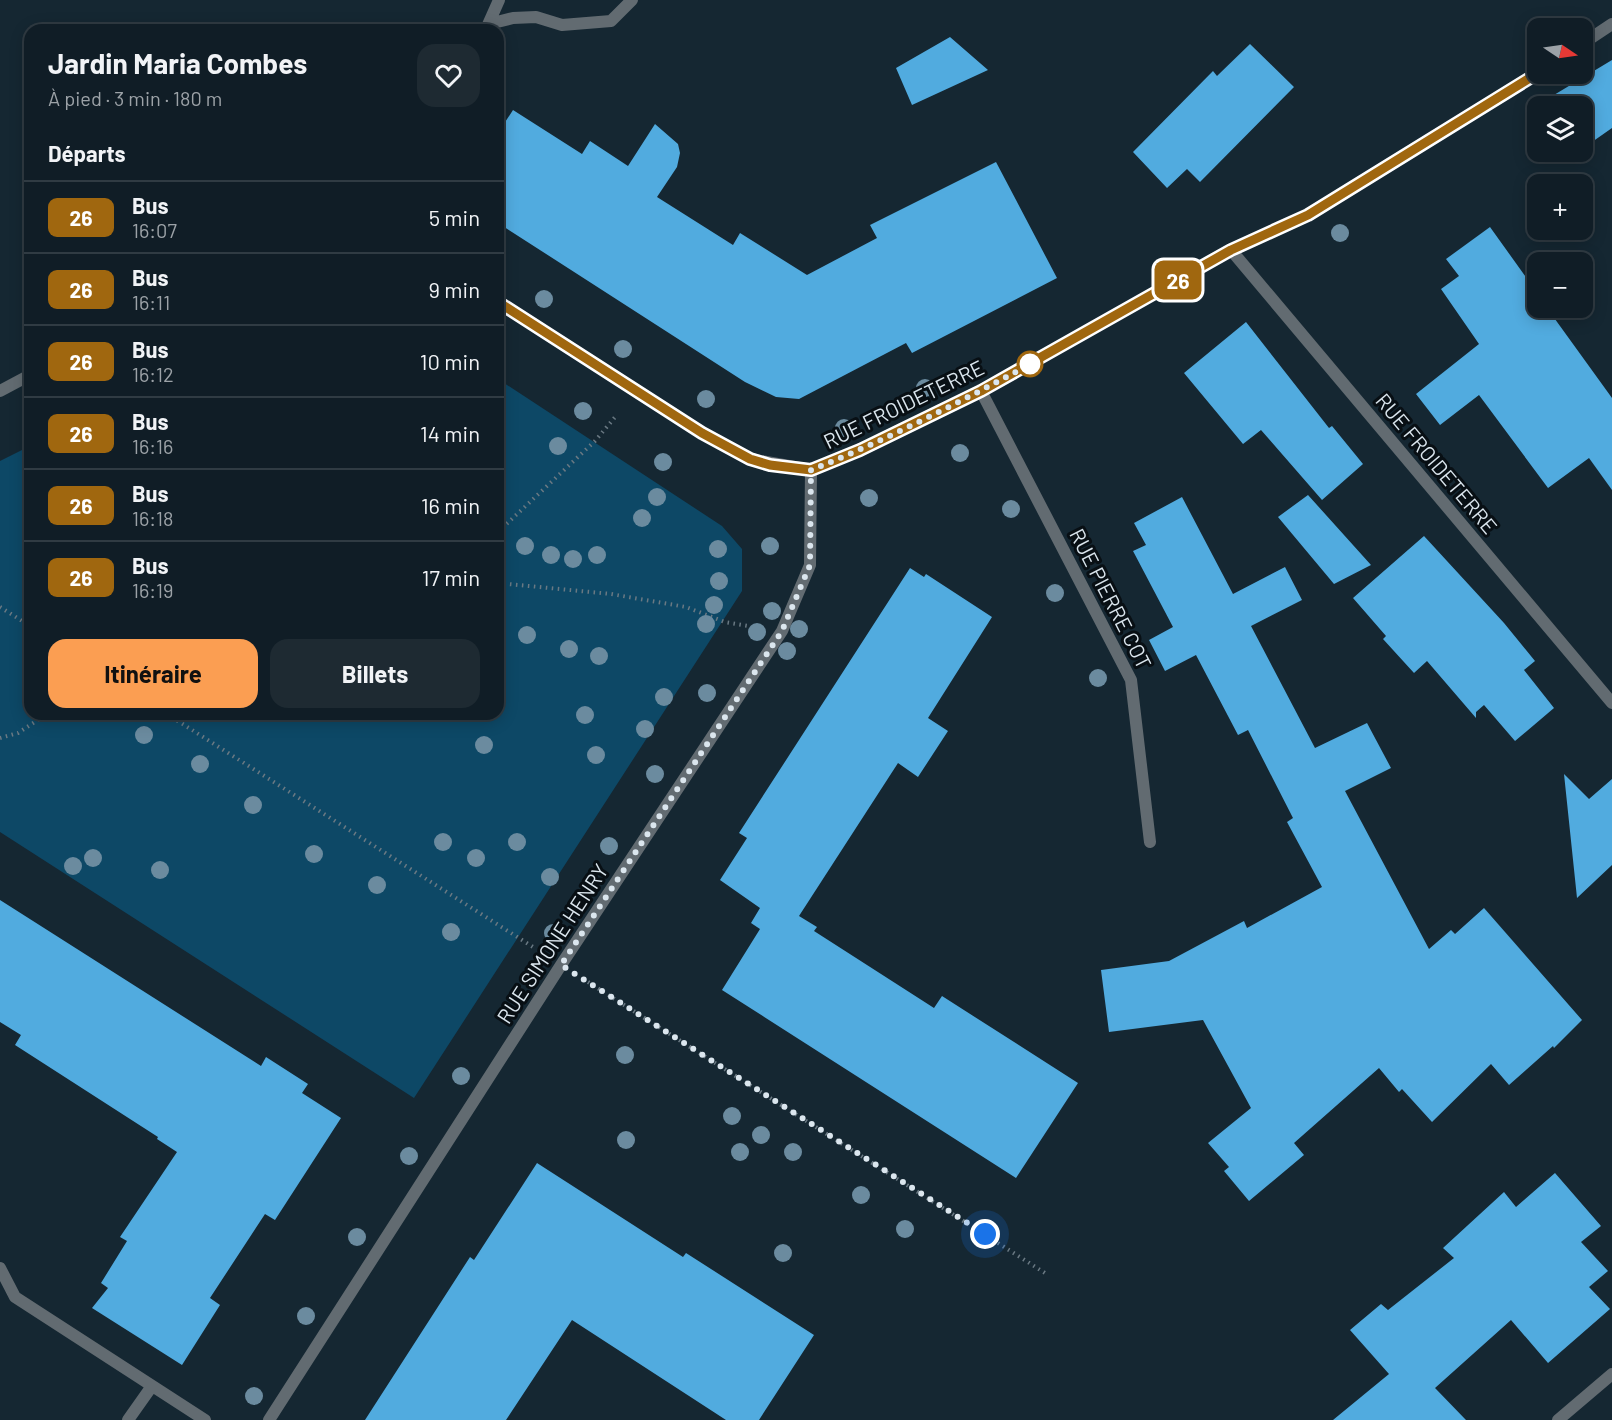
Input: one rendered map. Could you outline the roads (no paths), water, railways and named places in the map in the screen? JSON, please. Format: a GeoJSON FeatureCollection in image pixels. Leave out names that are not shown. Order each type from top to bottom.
{"type":"FeatureCollection","features":[{"type":"Feature","properties":{"kind":"street"},"geometry":{"type":"LineString","coordinates":[[488,24],[499,0]]}},
{"type":"Feature","properties":{"kind":"street"},"geometry":{"type":"LineString","coordinates":[[496,24],[513,18],[536,17],[562,25],[611,21],[632,0]]}},
{"type":"Feature","properties":{"kind":"street"},"geometry":{"type":"LineString","coordinates":[[1593,37],[1612,24]]}},
{"type":"Feature","properties":{"kind":"street","name":"RUE FROIDETERRE"},"geometry":{"type":"LineString","coordinates":[[504,306],[702,433],[750,459],[770,465],[811,470],[860,450],[981,391],[1231,250],[1308,215],[1527,80]]}},
{"type":"Feature","properties":{"kind":"street","name":"RUE FROIDETERRE"},"geometry":{"type":"LineString","coordinates":[[1231,250],[1612,703]]}},
{"type":"Feature","properties":{"kind":"street"},"geometry":{"type":"LineString","coordinates":[[0,391],[24,378]]}},
{"type":"Feature","properties":{"kind":"street","name":"RUE PIERRE COT"},"geometry":{"type":"LineString","coordinates":[[981,391],[1131,680],[1150,842]]}},
{"type":"Feature","properties":{"kind":"street","name":"RUE SIMONE HENRY"},"geometry":{"type":"LineString","coordinates":[[269,1420],[561,965],[782,631],[810,565],[811,470]]}},
{"type":"Feature","properties":{"kind":"street"},"geometry":{"type":"LineString","coordinates":[[0,1268],[15,1297],[205,1420]]}},
{"type":"Feature","properties":{"kind":"street"},"geometry":{"type":"LineString","coordinates":[[1558,1420],[1612,1374]]}},
{"type":"Feature","properties":{"kind":"street"},"geometry":{"type":"LineString","coordinates":[[128,1420],[152,1386]]}}]}
